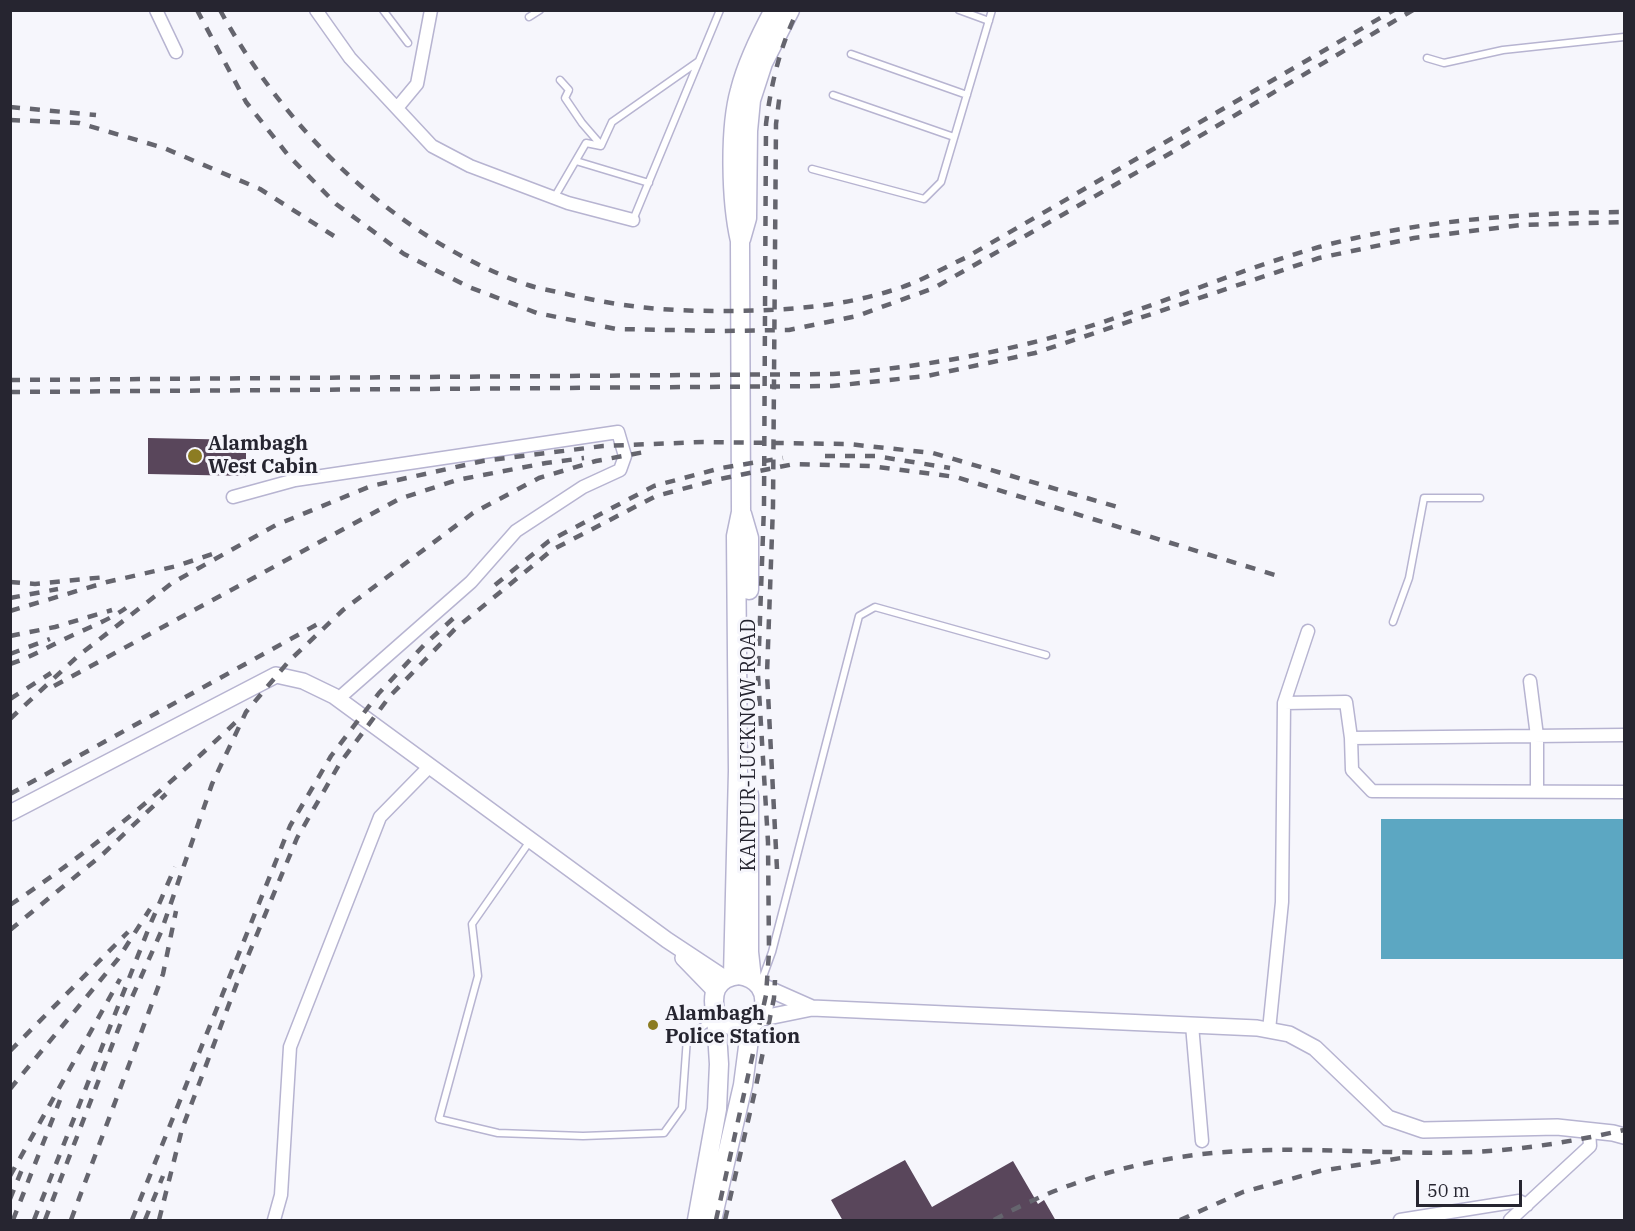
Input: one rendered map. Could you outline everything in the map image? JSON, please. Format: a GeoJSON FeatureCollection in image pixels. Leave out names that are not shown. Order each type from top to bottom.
{"type":"FeatureCollection","features":[{"type":"Feature","properties":{"kind":"main road"},"geometry":{"type":"LineString","coordinates":[[740,241],[734,215],[734,130],[739,92],[750,57],[774,10]]}},
{"type":"Feature","properties":{"kind":"main road"},"geometry":{"type":"LineString","coordinates":[[740,241],[747,218],[748,131],[751,100],[763,63],[790,10]]}},
{"type":"Feature","properties":{"kind":"main road","name":"KANPUR-LUCKNOW ROAD"},"geometry":{"type":"LineString","coordinates":[[697,1221],[717,1109],[719,1064],[713,1003],[724,982],[738,771],[736,536],[741,512],[740,241]]}},
{"type":"Feature","properties":{"kind":"main road","name":"KANPUR-LUCKNOW ROAD"},"geometry":{"type":"LineString","coordinates":[[712,1221],[743,1085],[754,1022],[765,1006],[764,992],[756,982],[750,952],[749,538],[741,512]]}},
{"type":"Feature","properties":{"kind":"main road"},"geometry":{"type":"LineString","coordinates":[[724,982],[739,975],[756,982]]}},
{"type":"Feature","properties":{"kind":"main road"},"geometry":{"type":"LineString","coordinates":[[716,1016],[732,1026],[754,1022]]}},
{"type":"Feature","properties":{"kind":"street"},"geometry":{"type":"LineString","coordinates":[[156,10],[176,52]]}},
{"type":"Feature","properties":{"kind":"street"},"geometry":{"type":"LineString","coordinates":[[316,10],[350,58],[432,146],[470,166],[554,198],[633,220]]}},
{"type":"Feature","properties":{"kind":"street"},"geometry":{"type":"LineString","coordinates":[[397,108],[417,84],[430,10]]}},
{"type":"Feature","properties":{"kind":"street"},"geometry":{"type":"LineString","coordinates":[[233,496],[295,480],[618,432],[625,456],[620,470],[583,487],[516,531],[471,582],[338,699]]}},
{"type":"Feature","properties":{"kind":"street"},"geometry":{"type":"LineString","coordinates":[[1269,1030],[1282,902],[1284,703],[1308,631]]}},
{"type":"Feature","properties":{"kind":"street"},"geometry":{"type":"LineString","coordinates":[[10,813],[276,675],[303,681],[338,699],[724,982]]}},
{"type":"Feature","properties":{"kind":"street"},"geometry":{"type":"LineString","coordinates":[[1530,681],[1537,736],[1537,791]]}},
{"type":"Feature","properties":{"kind":"street"},"geometry":{"type":"LineString","coordinates":[[1284,703],[1346,702],[1351,738],[1352,770],[1372,791],[1624,792]]}},
{"type":"Feature","properties":{"kind":"street"},"geometry":{"type":"LineString","coordinates":[[1351,738],[1624,735]]}},
{"type":"Feature","properties":{"kind":"street"},"geometry":{"type":"LineString","coordinates":[[274,1221],[281,1195],[291,1047],[380,817],[430,766]]}},
{"type":"Feature","properties":{"kind":"street"},"geometry":{"type":"LineString","coordinates":[[756,982],[812,1008]]}},
{"type":"Feature","properties":{"kind":"street"},"geometry":{"type":"LineString","coordinates":[[754,1022],[812,1008],[1257,1028],[1289,1034],[1315,1048],[1388,1118],[1423,1130],[1557,1127],[1624,1136]]}},
{"type":"Feature","properties":{"kind":"street"},"geometry":{"type":"LineString","coordinates":[[1192,1025],[1202,1141]]}},
{"type":"Feature","properties":{"kind":"street"},"geometry":{"type":"LineString","coordinates":[[1510,1221],[1590,1146],[1589,1130]]}},
{"type":"Feature","properties":{"kind":"street"},"geometry":{"type":"LineString","coordinates":[[1400,1221],[1519,1201],[1527,1204]]}},
{"type":"Feature","properties":{"kind":"lane"},"geometry":{"type":"LineString","coordinates":[[383,10],[408,42]]}},
{"type":"Feature","properties":{"kind":"lane"},"geometry":{"type":"LineString","coordinates":[[529,17],[540,10]]}},
{"type":"Feature","properties":{"kind":"lane"},"geometry":{"type":"LineString","coordinates":[[633,220],[720,10]]}},
{"type":"Feature","properties":{"kind":"lane"},"geometry":{"type":"LineString","coordinates":[[959,10],[989,21]]}},
{"type":"Feature","properties":{"kind":"lane"},"geometry":{"type":"LineString","coordinates":[[812,169],[924,199],[941,182],[992,10]]}},
{"type":"Feature","properties":{"kind":"lane"},"geometry":{"type":"LineString","coordinates":[[1427,58],[1444,63],[1503,50],[1624,37]]}},
{"type":"Feature","properties":{"kind":"lane"},"geometry":{"type":"LineString","coordinates":[[851,54],[967,95]]}},
{"type":"Feature","properties":{"kind":"lane"},"geometry":{"type":"LineString","coordinates":[[601,146],[612,122],[699,60]]}},
{"type":"Feature","properties":{"kind":"lane"},"geometry":{"type":"LineString","coordinates":[[560,80],[569,90],[565,98],[601,146]]}},
{"type":"Feature","properties":{"kind":"lane"},"geometry":{"type":"LineString","coordinates":[[833,95],[954,137]]}},
{"type":"Feature","properties":{"kind":"lane"},"geometry":{"type":"LineString","coordinates":[[554,198],[586,143],[601,146]]}},
{"type":"Feature","properties":{"kind":"lane"},"geometry":{"type":"LineString","coordinates":[[576,160],[649,183]]}},
{"type":"Feature","properties":{"kind":"lane"},"geometry":{"type":"LineString","coordinates":[[1393,622],[1409,578],[1424,498],[1480,498]]}},
{"type":"Feature","properties":{"kind":"lane"},"geometry":{"type":"LineString","coordinates":[[756,982],[772,952],[858,616],[875,607],[1046,655]]}},
{"type":"Feature","properties":{"kind":"lane"},"geometry":{"type":"LineString","coordinates":[[531,839],[472,924],[478,976],[439,1119],[498,1133],[583,1136],[664,1133],[682,1108],[687,1038],[716,1016]]}},
{"type":"Feature","properties":{"kind":"water"},"geometry":{"type":"Polygon","coordinates":[[[1381,819],[1624,819],[1624,959],[1381,959],[1381,819]]]}},
{"type":"Feature","properties":{"kind":"building"},"geometry":{"type":"Polygon","coordinates":[[[148,438],[246,440],[246,476],[148,474],[148,438]]]}},
{"type":"Feature","properties":{"kind":"building"},"geometry":{"type":"Polygon","coordinates":[[[905,1160],[932,1207],[1013,1161],[1038,1204],[1044,1200],[1056,1221],[843,1221],[831,1200],[905,1160]]]}},
{"type":"Feature","properties":{"kind":"railway"},"geometry":{"type":"LineString","coordinates":[[197,10],[246,102],[288,155],[336,204],[404,254],[469,287],[537,313],[616,329],[722,331],[789,330],[857,316],[934,288],[1183,146],[1413,10]]}},
{"type":"Feature","properties":{"kind":"railway"},"geometry":{"type":"LineString","coordinates":[[220,10],[277,97],[311,138],[349,176],[390,210],[434,240],[480,265],[537,288],[625,305],[720,311],[827,305],[869,297],[919,280],[965,258],[1394,10]]}},
{"type":"Feature","properties":{"kind":"railway"},"geometry":{"type":"LineString","coordinates":[[716,1220],[766,995],[769,952],[768,842],[758,675],[764,506],[766,124],[777,66],[798,10]]}},
{"type":"Feature","properties":{"kind":"railway"},"geometry":{"type":"LineString","coordinates":[[777,869],[767,674],[773,506],[776,124],[780,93]]}},
{"type":"Feature","properties":{"kind":"railway"},"geometry":{"type":"LineString","coordinates":[[10,107],[96,115]]}},
{"type":"Feature","properties":{"kind":"railway"},"geometry":{"type":"LineString","coordinates":[[10,120],[79,123],[164,148],[260,189],[334,236]]}},
{"type":"Feature","properties":{"kind":"railway"},"geometry":{"type":"LineString","coordinates":[[10,380],[833,374],[920,365],[976,355],[1061,335],[1286,257],[1356,238],[1432,224],[1509,216],[1624,212]]}},
{"type":"Feature","properties":{"kind":"railway"},"geometry":{"type":"LineString","coordinates":[[10,392],[832,386],[927,376],[1035,353],[1319,258],[1414,238],[1521,225],[1624,222]]}},
{"type":"Feature","properties":{"kind":"railway"},"geometry":{"type":"LineString","coordinates":[[10,719],[78,656],[172,583],[276,525],[371,486],[483,461],[603,446],[703,442],[848,444],[933,453],[1121,508]]}},
{"type":"Feature","properties":{"kind":"railway"},"geometry":{"type":"LineString","coordinates":[[45,1220],[121,1022],[161,932],[212,784],[246,712],[289,661],[343,610],[473,513],[539,478],[596,461],[650,451]]}},
{"type":"Feature","properties":{"kind":"railway"},"geometry":{"type":"LineString","coordinates":[[825,456],[875,456],[950,468]]}},
{"type":"Feature","properties":{"kind":"railway"},"geometry":{"type":"LineString","coordinates":[[54,686],[399,499],[457,480],[584,458]]}},
{"type":"Feature","properties":{"kind":"railway"},"geometry":{"type":"LineString","coordinates":[[495,585],[549,541],[654,486],[721,468],[783,458]]}},
{"type":"Feature","properties":{"kind":"railway"},"geometry":{"type":"LineString","coordinates":[[159,1220],[182,1129],[240,975],[297,838],[340,763],[390,696],[455,629],[552,550],[656,496],[720,479],[794,464],[870,466],[956,477],[1275,575]]}},
{"type":"Feature","properties":{"kind":"railway"},"geometry":{"type":"LineString","coordinates":[[10,611],[107,582],[177,566],[212,554]]}},
{"type":"Feature","properties":{"kind":"railway"},"geometry":{"type":"LineString","coordinates":[[10,582],[35,584],[106,577]]}},
{"type":"Feature","properties":{"kind":"railway"},"geometry":{"type":"LineString","coordinates":[[10,598],[58,589]]}},
{"type":"Feature","properties":{"kind":"railway"},"geometry":{"type":"LineString","coordinates":[[10,664],[64,640],[126,608]]}},
{"type":"Feature","properties":{"kind":"railway"},"geometry":{"type":"LineString","coordinates":[[10,636],[55,627],[112,610]]}},
{"type":"Feature","properties":{"kind":"railway"},"geometry":{"type":"LineString","coordinates":[[132,1220],[290,826],[331,756],[379,693],[424,645],[457,615]]}},
{"type":"Feature","properties":{"kind":"railway"},"geometry":{"type":"LineString","coordinates":[[10,794],[325,620]]}},
{"type":"Feature","properties":{"kind":"railway"},"geometry":{"type":"LineString","coordinates":[[10,654],[50,639]]}},
{"type":"Feature","properties":{"kind":"railway"},"geometry":{"type":"LineString","coordinates":[[10,699],[51,673]]}},
{"type":"Feature","properties":{"kind":"railway"},"geometry":{"type":"LineString","coordinates":[[10,905],[71,862],[130,816],[240,718]]}},
{"type":"Feature","properties":{"kind":"railway"},"geometry":{"type":"LineString","coordinates":[[10,930],[103,854],[166,794]]}},
{"type":"Feature","properties":{"kind":"railway"},"geometry":{"type":"LineString","coordinates":[[34,1220],[175,867]]}},
{"type":"Feature","properties":{"kind":"railway"},"geometry":{"type":"LineString","coordinates":[[10,1089],[118,959],[150,909]]}},
{"type":"Feature","properties":{"kind":"railway"},"geometry":{"type":"LineString","coordinates":[[71,1220],[163,974],[176,911]]}},
{"type":"Feature","properties":{"kind":"railway"},"geometry":{"type":"LineString","coordinates":[[10,1051],[128,932]]}},
{"type":"Feature","properties":{"kind":"railway"},"geometry":{"type":"LineString","coordinates":[[10,1176],[120,979]]}},
{"type":"Feature","properties":{"kind":"railway"},"geometry":{"type":"LineString","coordinates":[[725,1220],[755,1091],[774,998],[775,980]]}},
{"type":"Feature","properties":{"kind":"railway"},"geometry":{"type":"LineString","coordinates":[[13,1220],[60,1100]]}},
{"type":"Feature","properties":{"kind":"railway"},"geometry":{"type":"LineString","coordinates":[[994,1220],[1052,1192],[1113,1171],[1209,1153],[1270,1150],[1414,1153],[1491,1151],[1549,1144],[1624,1130]]}},
{"type":"Feature","properties":{"kind":"railway"},"geometry":{"type":"LineString","coordinates":[[1180,1220],[1243,1192],[1320,1171],[1401,1158]]}},
{"type":"Feature","properties":{"kind":"railway"},"geometry":{"type":"LineString","coordinates":[[10,1199],[23,1167]]}},
{"type":"Feature","properties":{"kind":"railway"},"geometry":{"type":"LineString","coordinates":[[145,1220],[163,1176]]}},
{"type":"Feature","properties":{"kind":"place","name":"Alambagh West Cabin"},"geometry":{"type":"Point","coordinates":[195,456]}},
{"type":"Feature","properties":{"kind":"place","name":"Alambagh Police Station"},"geometry":{"type":"Point","coordinates":[653,1025]}}]}
